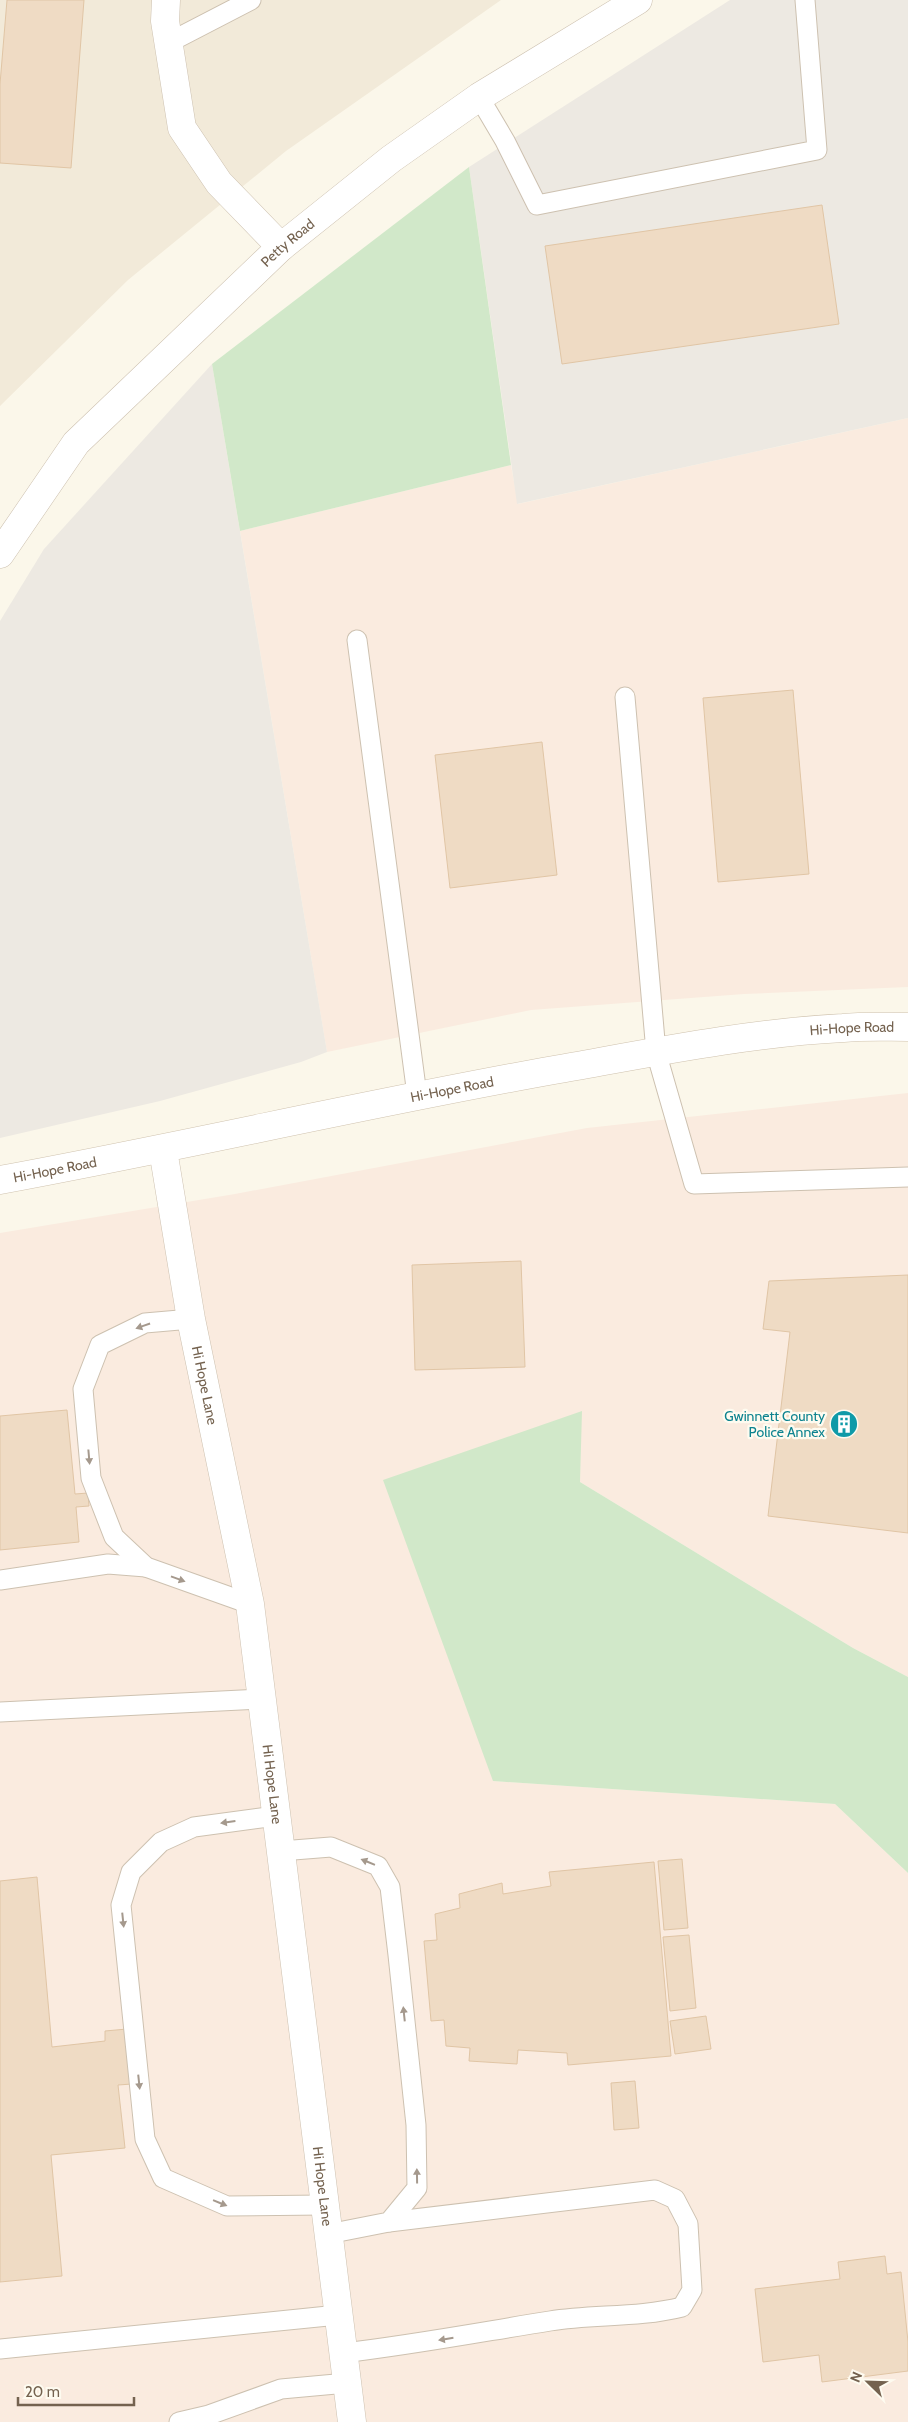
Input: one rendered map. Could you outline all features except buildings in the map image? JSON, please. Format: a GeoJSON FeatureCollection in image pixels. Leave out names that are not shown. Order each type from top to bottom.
{"type":"FeatureCollection","features":[{"type":"Feature","properties":{"kind":"street"},"geometry":{"type":"LineString","coordinates":[[166,0],[165,21],[182,128],[219,183],[281,248]]}},
{"type":"Feature","properties":{"kind":"street","name":"Petty Road"},"geometry":{"type":"LineString","coordinates":[[0,554],[76,443],[281,248],[391,159],[479,97],[638,0]]}},
{"type":"Feature","properties":{"kind":"street","name":"Hi-Hope Road"},"geometry":{"type":"LineString","coordinates":[[0,1180],[163,1150],[417,1095],[656,1052],[730,1040],[843,1028],[908,1027]]}},
{"type":"Feature","properties":{"kind":"street","name":"Hi Hope Lane"},"geometry":{"type":"LineString","coordinates":[[163,1150],[191,1319],[250,1604],[352,2422]]}},
{"type":"Feature","properties":{"kind":"lane"},"geometry":{"type":"LineString","coordinates":[[168,43],[251,0]]}},
{"type":"Feature","properties":{"kind":"lane"},"geometry":{"type":"LineString","coordinates":[[479,97],[505,141],[537,205],[817,150],[806,0]]}},
{"type":"Feature","properties":{"kind":"lane"},"geometry":{"type":"LineString","coordinates":[[357,640],[417,1095]]}},
{"type":"Feature","properties":{"kind":"lane"},"geometry":{"type":"LineString","coordinates":[[625,697],[656,1052],[694,1184],[908,1177]]}},
{"type":"Feature","properties":{"kind":"lane"},"geometry":{"type":"LineString","coordinates":[[146,1567],[114,1537],[91,1478],[83,1389],[100,1345],[146,1323],[191,1319]]}},
{"type":"Feature","properties":{"kind":"lane"},"geometry":{"type":"LineString","coordinates":[[0,1580],[108,1564],[146,1567],[250,1604]]}},
{"type":"Feature","properties":{"kind":"lane"},"geometry":{"type":"LineString","coordinates":[[0,1712],[262,1700]]}},
{"type":"Feature","properties":{"kind":"lane"},"geometry":{"type":"LineString","coordinates":[[276,1816],[194,1827],[161,1842],[132,1872],[121,1905],[145,2139],[163,2178],[227,2206],[324,2205]]}},
{"type":"Feature","properties":{"kind":"lane"},"geometry":{"type":"LineString","coordinates":[[281,1851],[331,1847],[378,1866],[390,1887],[416,2125],[417,2188],[390,2222]]}},
{"type":"Feature","properties":{"kind":"lane"},"geometry":{"type":"LineString","coordinates":[[328,2234],[390,2222],[655,2190],[675,2199],[688,2224],[692,2290],[682,2307],[653,2314],[552,2321],[494,2332],[343,2353]]}},
{"type":"Feature","properties":{"kind":"lane"},"geometry":{"type":"LineString","coordinates":[[0,2349],[338,2315]]}},
{"type":"Feature","properties":{"kind":"lane"},"geometry":{"type":"LineString","coordinates":[[179,2422],[209,2415],[281,2389],[347,2383]]}},
{"type":"Feature","properties":{"kind":"shaded area"},"geometry":{"type":"Polygon","coordinates":[[[0,0],[501,0],[286,151],[128,280],[0,406],[0,0]]]}},
{"type":"Feature","properties":{"kind":"shaded area"},"geometry":{"type":"Polygon","coordinates":[[[730,0],[908,0],[908,418],[517,504],[469,167],[730,0]]]}},
{"type":"Feature","properties":{"kind":"shaded area"},"geometry":{"type":"Polygon","coordinates":[[[212,364],[327,1052],[301,1062],[160,1101],[0,1138],[0,621],[44,549],[212,364]]]}},
{"type":"Feature","properties":{"kind":"shaded area"},"geometry":{"type":"Polygon","coordinates":[[[908,418],[908,987],[744,994],[531,1010],[327,1052],[240,531],[511,465],[518,504],[908,418]]]}},
{"type":"Feature","properties":{"kind":"shaded area"},"geometry":{"type":"Polygon","coordinates":[[[908,1093],[908,1677],[853,1648],[580,1482],[581,1411],[493,1781],[835,1804],[908,1873],[908,2422],[0,2422],[0,1233],[235,1194],[587,1128],[908,1093]]]}},
{"type":"Feature","properties":{"kind":"green space"},"geometry":{"type":"Polygon","coordinates":[[[469,167],[511,465],[240,531],[212,364],[469,167]]]}},
{"type":"Feature","properties":{"kind":"green space"},"geometry":{"type":"Polygon","coordinates":[[[582,1411],[580,1482],[853,1648],[908,1677],[908,1873],[835,1804],[493,1781],[383,1480],[582,1411]]]}},
{"type":"Feature","properties":{"kind":"place","name":"Gwinnett County Police Annex"},"geometry":{"type":"Point","coordinates":[844,1424]}}]}
